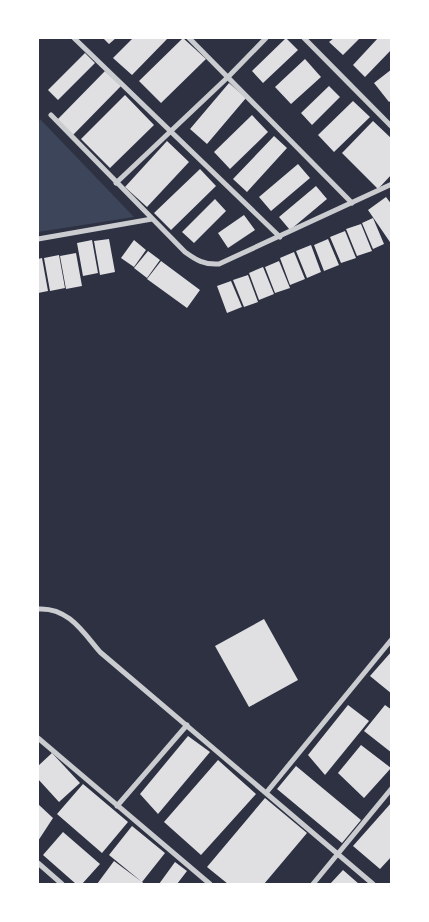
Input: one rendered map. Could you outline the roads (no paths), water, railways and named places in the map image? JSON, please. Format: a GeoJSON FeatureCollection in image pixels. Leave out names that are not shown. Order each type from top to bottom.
{"type":"FeatureCollection","features":[{"type":"Feature","properties":{"kind":"street"},"geometry":{"type":"LineString","coordinates":[[74,38],[280,237]]}},
{"type":"Feature","properties":{"kind":"street"},"geometry":{"type":"LineString","coordinates":[[189,38],[352,203]]}},
{"type":"Feature","properties":{"kind":"street"},"geometry":{"type":"LineString","coordinates":[[116,183],[228,77],[266,38]]}},
{"type":"Feature","properties":{"kind":"street"},"geometry":{"type":"LineString","coordinates":[[304,38],[392,127]]}},
{"type":"Feature","properties":{"kind":"street"},"geometry":{"type":"LineString","coordinates":[[51,115],[185,252],[199,261],[209,264],[219,264],[392,184]]}},
{"type":"Feature","properties":{"kind":"street"},"geometry":{"type":"LineString","coordinates":[[38,239],[152,219]]}},
{"type":"Feature","properties":{"kind":"street"},"geometry":{"type":"LineString","coordinates":[[38,609],[55,611],[79,626],[100,652],[373,884]]}},
{"type":"Feature","properties":{"kind":"street"},"geometry":{"type":"LineString","coordinates":[[266,793],[392,639]]}},
{"type":"Feature","properties":{"kind":"street"},"geometry":{"type":"LineString","coordinates":[[117,806],[187,725]]}},
{"type":"Feature","properties":{"kind":"street"},"geometry":{"type":"LineString","coordinates":[[38,738],[210,884]]}},
{"type":"Feature","properties":{"kind":"street"},"geometry":{"type":"LineString","coordinates":[[313,884],[392,788]]}},
{"type":"Feature","properties":{"kind":"street"},"geometry":{"type":"LineString","coordinates":[[38,863],[62,884]]}}]}
